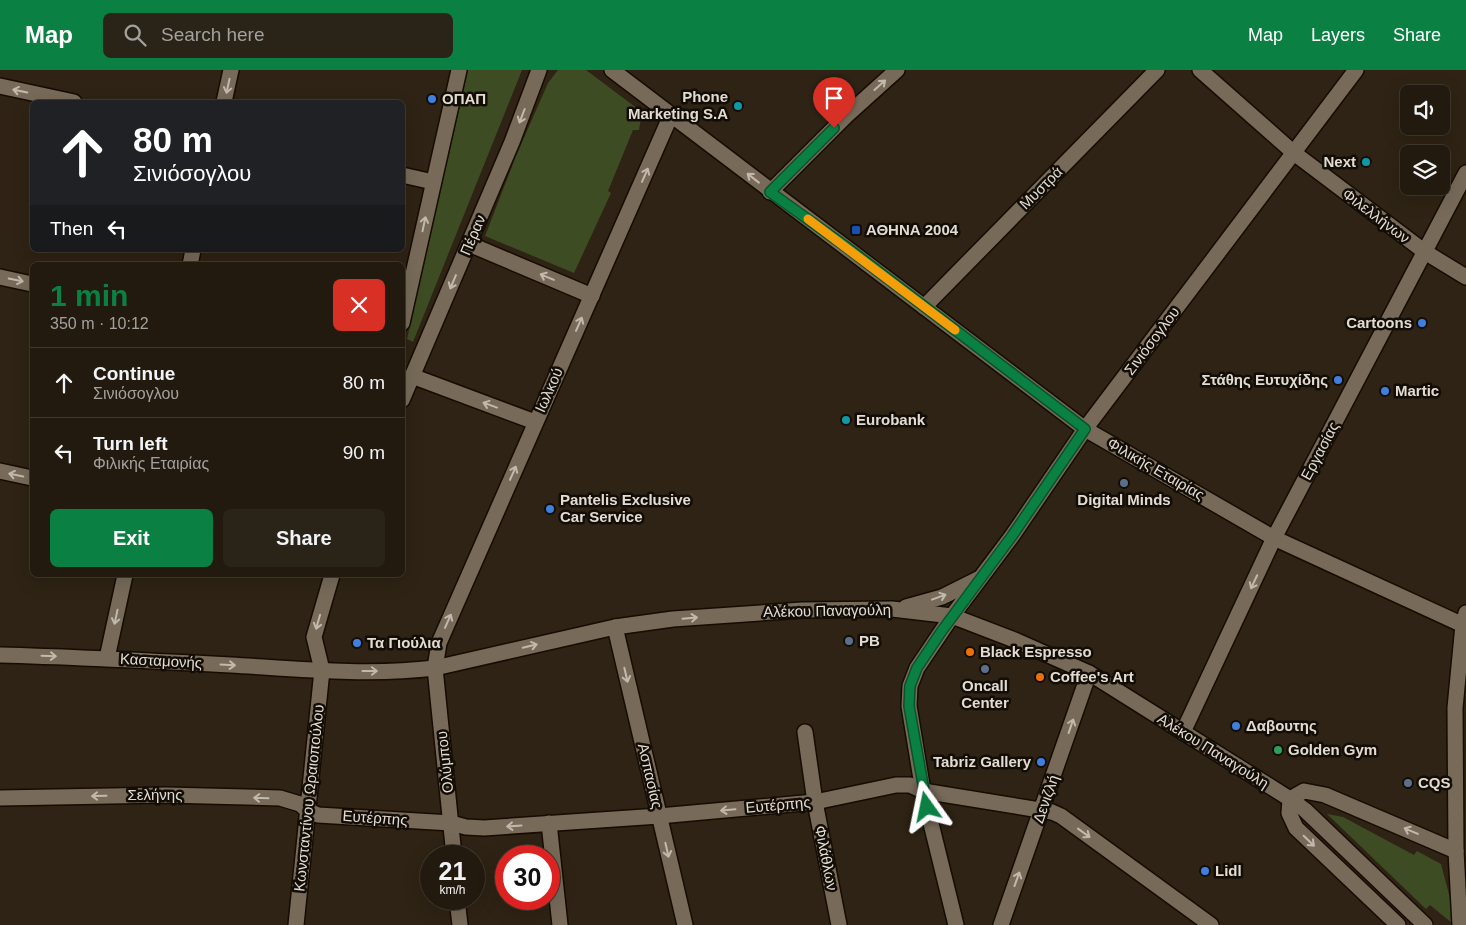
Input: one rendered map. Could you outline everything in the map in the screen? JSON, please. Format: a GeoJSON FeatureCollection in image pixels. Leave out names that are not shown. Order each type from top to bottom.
{"type":"FeatureCollection","features":[{"type":"Feature","properties":{"kind":"street"},"geometry":{"type":"LineString","coordinates":[[224,100],[231,70]]}},
{"type":"Feature","properties":{"kind":"street"},"geometry":{"type":"LineString","coordinates":[[405,310],[459,70]]}},
{"type":"Feature","properties":{"kind":"street","name":"Πέραν"},"geometry":{"type":"LineString","coordinates":[[407,371],[469,244],[512,142],[539,70]]}},
{"type":"Feature","properties":{"kind":"street","name":"Φιλικής Εταιρίας"},"geometry":{"type":"LineString","coordinates":[[612,70],[770,192],[845,246],[1085,429],[1274,538],[1464,619]]}},
{"type":"Feature","properties":{"kind":"street"},"geometry":{"type":"LineString","coordinates":[[770,192],[846,116],[897,70]]}},
{"type":"Feature","properties":{"kind":"street","name":"Μυστρά"},"geometry":{"type":"LineString","coordinates":[[924,307],[1158,70]]}},
{"type":"Feature","properties":{"kind":"street","name":"Φιλελλήνων"},"geometry":{"type":"LineString","coordinates":[[1200,70],[1294,153],[1425,252],[1466,276]]}},
{"type":"Feature","properties":{"kind":"street","name":"Σινιόσογλου"},"geometry":{"type":"LineString","coordinates":[[956,925],[923,791],[909,706],[910,686],[917,668],[952,616],[1012,536],[1085,429],[1356,70]]}},
{"type":"Feature","properties":{"kind":"street"},"geometry":{"type":"LineString","coordinates":[[0,86],[65,100]]}},
{"type":"Feature","properties":{"kind":"street","name":"Ιωλκού"},"geometry":{"type":"LineString","coordinates":[[435,668],[438,643],[671,115]]}},
{"type":"Feature","properties":{"kind":"street","name":"Εργασίας"},"geometry":{"type":"LineString","coordinates":[[1183,732],[1274,538],[1466,173]]}},
{"type":"Feature","properties":{"kind":"street"},"geometry":{"type":"LineString","coordinates":[[405,176],[434,182]]}},
{"type":"Feature","properties":{"kind":"street"},"geometry":{"type":"LineString","coordinates":[[469,244],[592,296]]}},
{"type":"Feature","properties":{"kind":"street"},"geometry":{"type":"LineString","coordinates":[[0,277],[30,284]]}},
{"type":"Feature","properties":{"kind":"street"},"geometry":{"type":"LineString","coordinates":[[407,371],[535,422]]}},
{"type":"Feature","properties":{"kind":"street"},"geometry":{"type":"LineString","coordinates":[[0,471],[30,478]]}},
{"type":"Feature","properties":{"kind":"street"},"geometry":{"type":"LineString","coordinates":[[892,609],[916,605],[942,597],[983,576]]}},
{"type":"Feature","properties":{"kind":"street"},"geometry":{"type":"LineString","coordinates":[[107,658],[125,577]]}},
{"type":"Feature","properties":{"kind":"street"},"geometry":{"type":"LineString","coordinates":[[322,670],[314,637],[331,577]]}},
{"type":"Feature","properties":{"kind":"street","name":"Αλέκου Παναγούλη"},"geometry":{"type":"LineString","coordinates":[[322,670],[408,671],[435,668],[615,627],[788,610],[892,609],[952,616],[1017,641],[1089,673],[1290,799],[1306,810],[1425,925]]}},
{"type":"Feature","properties":{"kind":"street"},"geometry":{"type":"LineString","coordinates":[[1460,925],[1456,851],[1455,708],[1464,619]]}},
{"type":"Feature","properties":{"kind":"street","name":"Ασπασίας"},"geometry":{"type":"LineString","coordinates":[[615,627],[685,925]]}},
{"type":"Feature","properties":{"kind":"street","name":"Κασταμονής"},"geometry":{"type":"LineString","coordinates":[[0,655],[107,658],[322,670]]}},
{"type":"Feature","properties":{"kind":"street","name":"Ολύμπου"},"geometry":{"type":"LineString","coordinates":[[435,668],[453,845]]}},
{"type":"Feature","properties":{"kind":"street","name":"Κωνσταντίνου Ωραιοπούλου"},"geometry":{"type":"LineString","coordinates":[[296,925],[322,670]]}},
{"type":"Feature","properties":{"kind":"street","name":"Δενιζλή"},"geometry":{"type":"LineString","coordinates":[[1001,925],[1089,673]]}},
{"type":"Feature","properties":{"kind":"street","name":"Φιλάθλων"},"geometry":{"type":"LineString","coordinates":[[805,732],[815,802],[839,925]]}},
{"type":"Feature","properties":{"kind":"street","name":"Ευτέρπης"},"geometry":{"type":"LineString","coordinates":[[307,810],[318,815],[451,823],[484,828],[659,816],[815,802],[896,785],[910,785],[923,791],[1042,810],[1061,816],[1211,925]]}},
{"type":"Feature","properties":{"kind":"street"},"geometry":{"type":"LineString","coordinates":[[1398,925],[1296,828],[1289,813],[1290,799],[1304,791],[1325,795],[1456,851]]}},
{"type":"Feature","properties":{"kind":"street","name":"Σελήνης"},"geometry":{"type":"LineString","coordinates":[[0,798],[166,795],[280,798],[300,804],[307,810]]}},
{"type":"Feature","properties":{"kind":"street"},"geometry":{"type":"LineString","coordinates":[[549,823],[560,925]]}},
{"type":"Feature","properties":{"kind":"street"},"geometry":{"type":"LineString","coordinates":[[459,910],[460,925]]}},
{"type":"Feature","properties":{"kind":"green space"},"geometry":{"type":"Polygon","coordinates":[[[468,70],[522,70],[413,342],[407,339],[468,70]]]}},
{"type":"Feature","properties":{"kind":"green space"},"geometry":{"type":"Polygon","coordinates":[[[558,70],[586,70],[642,112],[639,130],[633,130],[608,191],[611,193],[574,273],[485,236],[516,156],[548,83],[558,70]]]}},
{"type":"Feature","properties":{"kind":"green space"},"geometry":{"type":"Polygon","coordinates":[[[1327,814],[1343,817],[1414,855],[1417,851],[1441,864],[1456,921],[1452,923],[1430,905],[1426,909],[1327,814]]]}},
{"type":"Feature","properties":{"kind":"slow traffic"},"geometry":{"type":"LineString","coordinates":[[808,219],[955,330]]}},
{"type":"Feature","properties":{"kind":"place","name":"ΟΠΑΠ"},"geometry":{"type":"Point","coordinates":[432,99]}},
{"type":"Feature","properties":{"kind":"place","name":"Phone Marketing S.A"},"geometry":{"type":"Point","coordinates":[738,106]}},
{"type":"Feature","properties":{"kind":"place","name":"Next"},"geometry":{"type":"Point","coordinates":[1366,162]}},
{"type":"Feature","properties":{"kind":"place","name":"ΑΘΗΝΑ 2004"},"geometry":{"type":"Point","coordinates":[856,230]}},
{"type":"Feature","properties":{"kind":"place","name":"Cartoons"},"geometry":{"type":"Point","coordinates":[1422,323]}},
{"type":"Feature","properties":{"kind":"place","name":"Στάθης Ευτυχίδης"},"geometry":{"type":"Point","coordinates":[1338,380]}},
{"type":"Feature","properties":{"kind":"place","name":"Martic"},"geometry":{"type":"Point","coordinates":[1385,391]}},
{"type":"Feature","properties":{"kind":"place","name":"Eurobank"},"geometry":{"type":"Point","coordinates":[846,420]}},
{"type":"Feature","properties":{"kind":"place","name":"Digital Minds"},"geometry":{"type":"Point","coordinates":[1124,483]}},
{"type":"Feature","properties":{"kind":"place","name":"Pantelis Exclusive Car Service"},"geometry":{"type":"Point","coordinates":[550,509]}},
{"type":"Feature","properties":{"kind":"place","name":"PB"},"geometry":{"type":"Point","coordinates":[849,641]}},
{"type":"Feature","properties":{"kind":"place","name":"Τα Γιούλια"},"geometry":{"type":"Point","coordinates":[357,643]}},
{"type":"Feature","properties":{"kind":"place","name":"Black Espresso"},"geometry":{"type":"Point","coordinates":[970,652]}},
{"type":"Feature","properties":{"kind":"place","name":"Oncall Center"},"geometry":{"type":"Point","coordinates":[985,669]}},
{"type":"Feature","properties":{"kind":"place","name":"Coffee's Art"},"geometry":{"type":"Point","coordinates":[1040,677]}},
{"type":"Feature","properties":{"kind":"place","name":"Δαβουτης"},"geometry":{"type":"Point","coordinates":[1236,726]}},
{"type":"Feature","properties":{"kind":"place","name":"Golden Gym"},"geometry":{"type":"Point","coordinates":[1278,750]}},
{"type":"Feature","properties":{"kind":"place","name":"Tabriz Gallery"},"geometry":{"type":"Point","coordinates":[1041,762]}},
{"type":"Feature","properties":{"kind":"place","name":"CQS"},"geometry":{"type":"Point","coordinates":[1408,783]}},
{"type":"Feature","properties":{"kind":"place","name":"Lidl"},"geometry":{"type":"Point","coordinates":[1205,871]}},
{"type":"Feature","properties":{"kind":"route"},"geometry":{"type":"LineString","coordinates":[[834,128],[770,192],[845,246],[1085,429],[1012,536],[941,632],[917,668],[910,686],[909,706],[927,807]]}}]}
